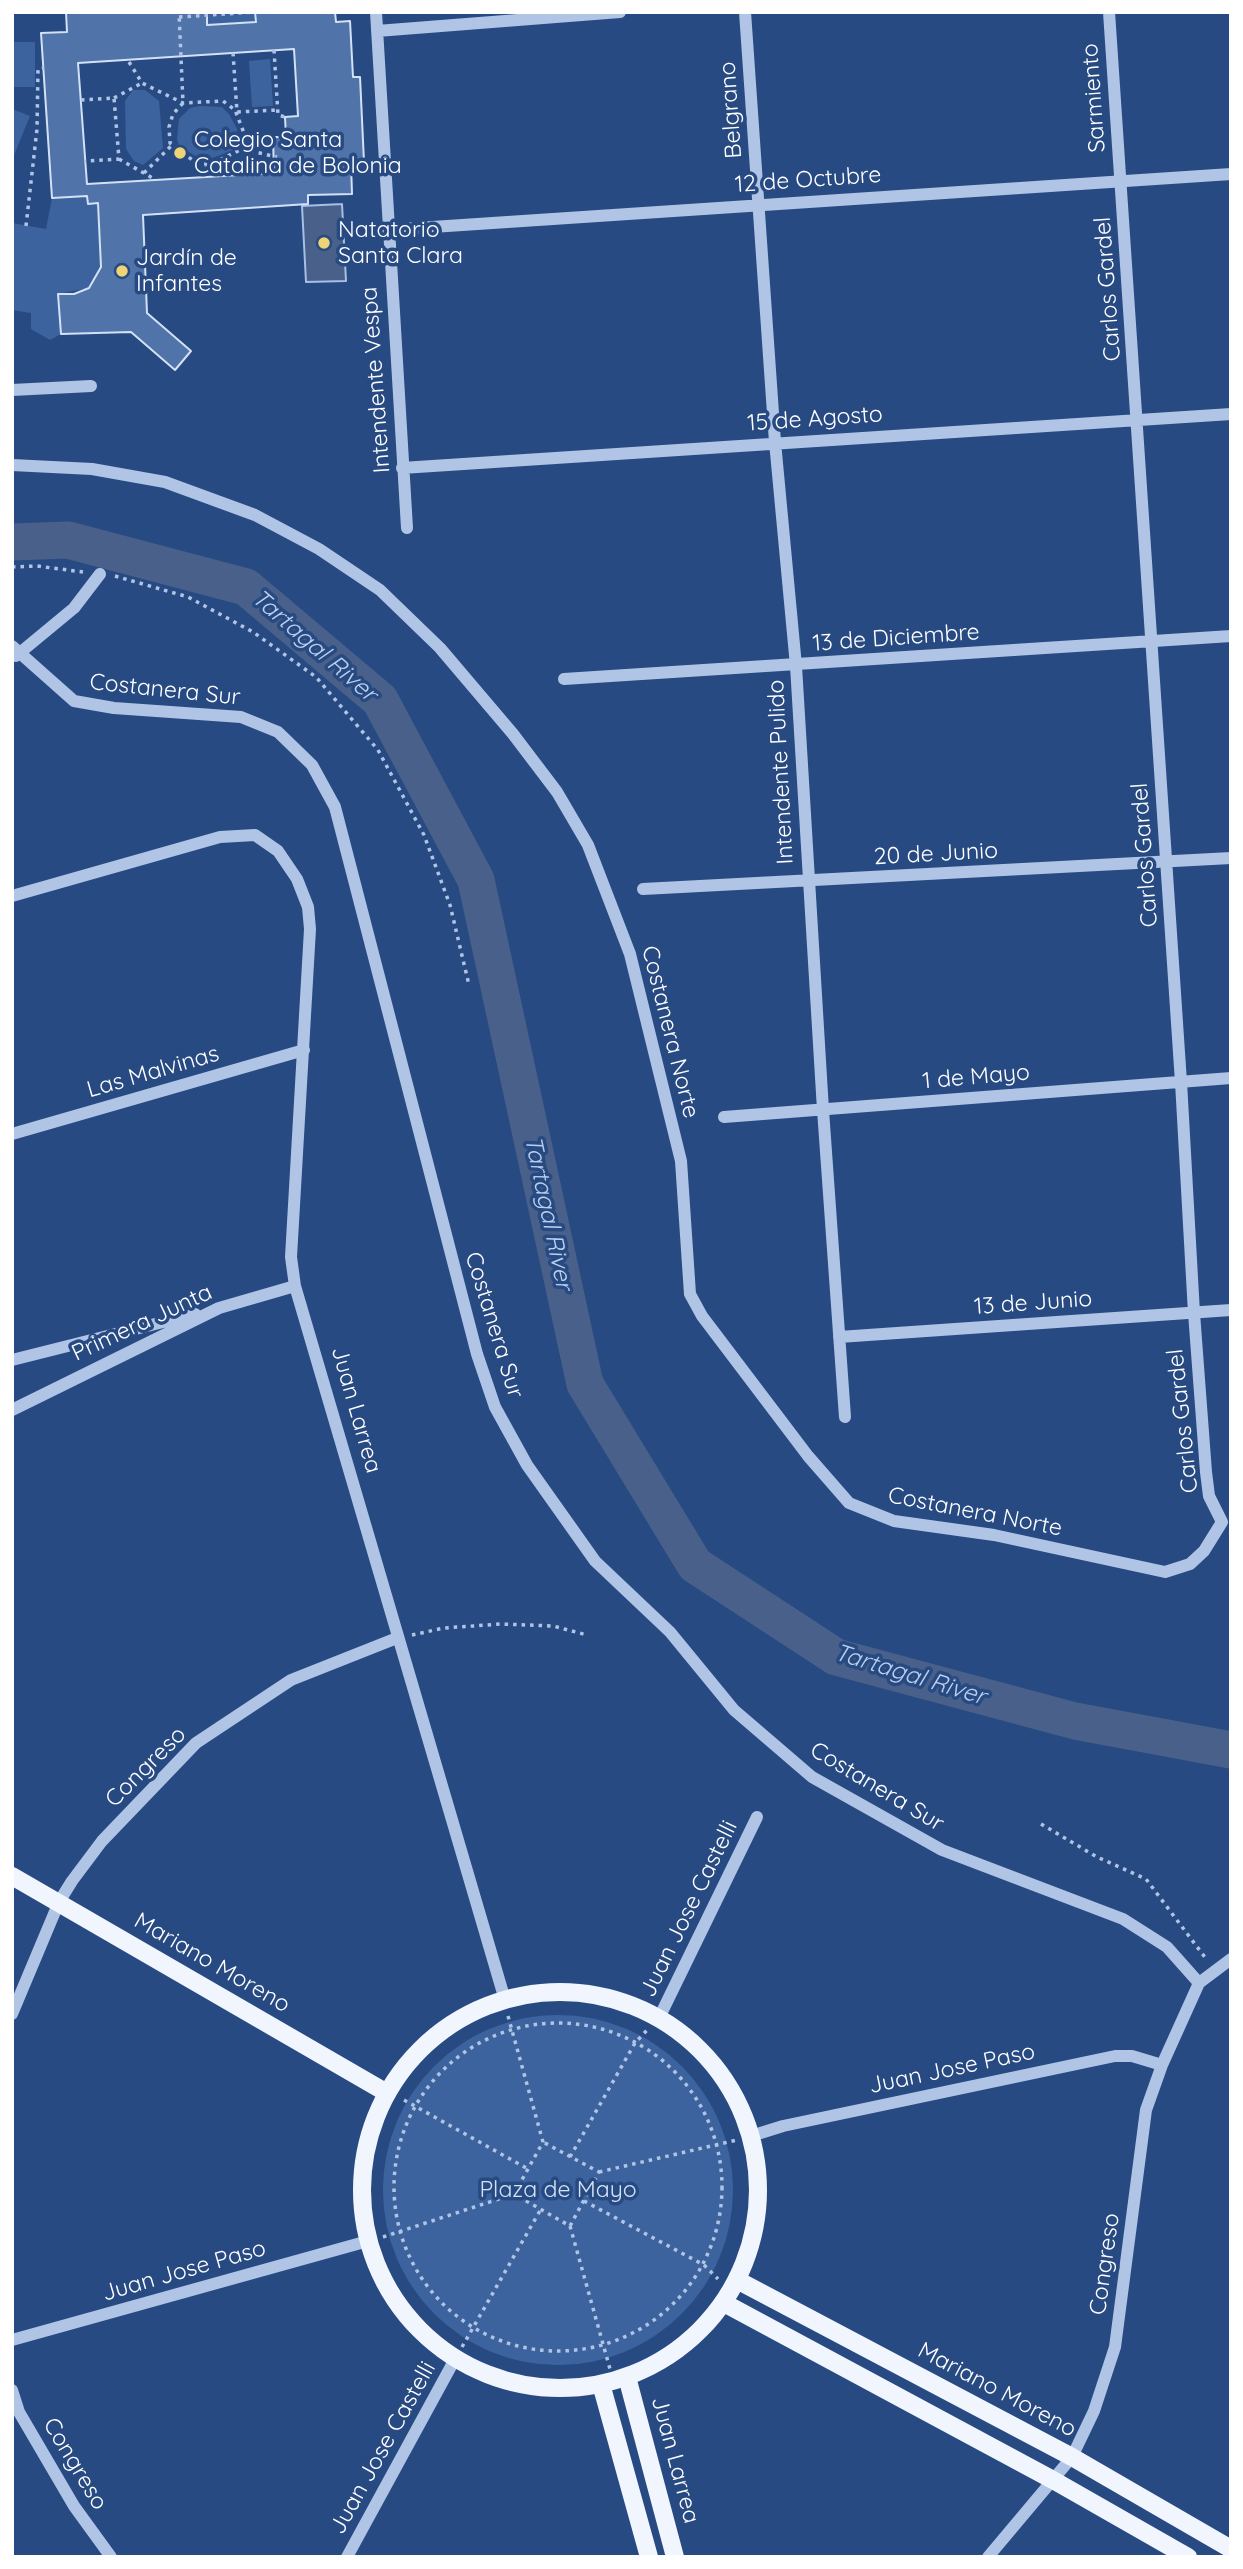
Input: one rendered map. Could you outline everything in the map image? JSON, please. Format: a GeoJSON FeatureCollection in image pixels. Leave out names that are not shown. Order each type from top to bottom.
{"type":"FeatureCollection","features":[{"type":"Feature","properties":{"kind":"main road","name":"Mariano Moreno"},"geometry":{"type":"LineString","coordinates":[[12,1876],[387,2093]]}},
{"type":"Feature","properties":{"kind":"main road"},"geometry":{"type":"LineString","coordinates":[[557,1992],[610,1998],[659,2018],[700,2049],[716,2069],[731,2089],[751,2136],[759,2185],[754,2234],[731,2292],[697,2334],[675,2351],[614,2380],[551,2388],[501,2380],[455,2359],[416,2327],[387,2287],[368,2241],[361,2191],[362,2178],[367,2140],[387,2093],[418,2052],[458,2020],[505,2000],[557,1992]]}},
{"type":"Feature","properties":{"kind":"main road","name":"Mariano Moreno"},"geometry":{"type":"LineString","coordinates":[[731,2292],[1072,2457],[1231,2549]]}},
{"type":"Feature","properties":{"kind":"main road"},"geometry":{"type":"LineString","coordinates":[[731,2292],[1188,2557]]}},
{"type":"Feature","properties":{"kind":"main road"},"geometry":{"type":"LineString","coordinates":[[614,2380],[649,2557]]}},
{"type":"Feature","properties":{"kind":"main road","name":"Juan Larrea"},"geometry":{"type":"LineString","coordinates":[[614,2380],[675,2557]]}},
{"type":"Feature","properties":{"kind":"street","name":"Intendente Vespa"},"geometry":{"type":"LineString","coordinates":[[376,12],[407,528]]}},
{"type":"Feature","properties":{"kind":"street"},"geometry":{"type":"LineString","coordinates":[[377,31],[620,12]]}},
{"type":"Feature","properties":{"kind":"street","name":"Belgrano"},"geometry":{"type":"LineString","coordinates":[[745,12],[760,205]]}},
{"type":"Feature","properties":{"kind":"street","name":"Sarmiento"},"geometry":{"type":"LineString","coordinates":[[1109,12],[1121,181]]}},
{"type":"Feature","properties":{"kind":"street","name":"12 de Octubre"},"geometry":{"type":"LineString","coordinates":[[387,230],[1231,174]]}},
{"type":"Feature","properties":{"kind":"street","name":"Carlos Gardel"},"geometry":{"type":"LineString","coordinates":[[1121,181],[1206,1472],[1209,1496],[1226,1522]]}},
{"type":"Feature","properties":{"kind":"street","name":"Intendente Pulido"},"geometry":{"type":"LineString","coordinates":[[760,205],[775,442],[796,666],[845,1417]]}},
{"type":"Feature","properties":{"kind":"street"},"geometry":{"type":"LineString","coordinates":[[12,390],[90,386]]}},
{"type":"Feature","properties":{"kind":"street","name":"15 de Agosto"},"geometry":{"type":"LineString","coordinates":[[402,468],[1231,414]]}},
{"type":"Feature","properties":{"kind":"street","name":"Costanera Norte"},"geometry":{"type":"LineString","coordinates":[[12,466],[92,469],[165,482],[255,515],[318,549],[380,590],[440,648],[513,734],[557,792],[588,845],[630,954],[681,1161],[690,1294],[702,1316],[808,1456],[849,1503],[894,1521],[994,1535],[1165,1572],[1190,1564],[1226,1522]]}},
{"type":"Feature","properties":{"kind":"street"},"geometry":{"type":"LineString","coordinates":[[15,652],[74,608],[100,574]]}},
{"type":"Feature","properties":{"kind":"street","name":"13 de Diciembre"},"geometry":{"type":"LineString","coordinates":[[564,679],[1231,636]]}},
{"type":"Feature","properties":{"kind":"street","name":"Costanera Sur"},"geometry":{"type":"LineString","coordinates":[[15,652],[74,701],[114,708],[241,717],[278,732],[312,765],[335,807],[477,1354],[495,1407],[527,1465],[595,1561],[670,1632],[734,1710],[812,1777],[942,1850],[1123,1919],[1167,1947],[1199,1983]]}},
{"type":"Feature","properties":{"kind":"street","name":"Juan Larrea"},"geometry":{"type":"LineString","coordinates":[[12,896],[219,837],[255,835],[278,851],[297,879],[308,907],[304,1050],[291,1256],[295,1286],[505,2000]]}},
{"type":"Feature","properties":{"kind":"street","name":"20 de Junio"},"geometry":{"type":"LineString","coordinates":[[643,889],[1231,858]]}},
{"type":"Feature","properties":{"kind":"street","name":"Las Malvinas"},"geometry":{"type":"LineString","coordinates":[[12,1134],[304,1050]]}},
{"type":"Feature","properties":{"kind":"street","name":"1 de Mayo"},"geometry":{"type":"LineString","coordinates":[[724,1117],[1231,1078]]}},
{"type":"Feature","properties":{"kind":"street","name":"Primera Junta"},"geometry":{"type":"LineString","coordinates":[[12,1410],[219,1308],[295,1286]]}},
{"type":"Feature","properties":{"kind":"street"},"geometry":{"type":"LineString","coordinates":[[12,1360],[219,1308]]}},
{"type":"Feature","properties":{"kind":"street","name":"13 de Junio"},"geometry":{"type":"LineString","coordinates":[[839,1337],[1231,1310]]}},
{"type":"Feature","properties":{"kind":"street","name":"Congreso"},"geometry":{"type":"LineString","coordinates":[[12,2014],[59,1902],[102,1841],[196,1743],[291,1680],[397,1638]]}},
{"type":"Feature","properties":{"kind":"street","name":"Juan Jose Castelli"},"geometry":{"type":"LineString","coordinates":[[659,2018],[758,1817]]}},
{"type":"Feature","properties":{"kind":"street","name":"Congreso"},"geometry":{"type":"LineString","coordinates":[[988,2557],[1072,2457],[1094,2411],[1115,2347],[1146,2110],[1162,2065],[1199,1983],[1223,1963]]}},
{"type":"Feature","properties":{"kind":"street","name":"Juan Jose Paso"},"geometry":{"type":"LineString","coordinates":[[751,2136],[783,2126],[1115,2056],[1132,2056],[1162,2065]]}},
{"type":"Feature","properties":{"kind":"street","name":"Juan Jose Paso"},"geometry":{"type":"LineString","coordinates":[[12,2340],[368,2241]]}},
{"type":"Feature","properties":{"kind":"street","name":"Juan Jose Castelli"},"geometry":{"type":"LineString","coordinates":[[347,2557],[455,2359]]}},
{"type":"Feature","properties":{"kind":"street","name":"Congreso"},"geometry":{"type":"LineString","coordinates":[[12,2390],[19,2412],[74,2506],[111,2557]]}},
{"type":"Feature","properties":{"kind":"path"},"geometry":{"type":"LineString","coordinates":[[233,53],[237,113],[244,133],[242,149],[231,157],[206,163],[195,162],[172,145],[169,127],[173,114],[183,103],[179,14],[255,12]]}},
{"type":"Feature","properties":{"kind":"path"},"geometry":{"type":"LineString","coordinates":[[274,50],[278,115],[285,117]]}},
{"type":"Feature","properties":{"kind":"path"},"geometry":{"type":"LineString","coordinates":[[129,62],[142,83],[183,103],[223,101],[237,113],[278,110]]}},
{"type":"Feature","properties":{"kind":"path"},"geometry":{"type":"LineString","coordinates":[[26,226],[37,129],[38,69],[44,68]]}},
{"type":"Feature","properties":{"kind":"path"},"geometry":{"type":"LineString","coordinates":[[81,100],[114,98],[142,83]]}},
{"type":"Feature","properties":{"kind":"path"},"geometry":{"type":"LineString","coordinates":[[114,98],[119,159]]}},
{"type":"Feature","properties":{"kind":"path"},"geometry":{"type":"LineString","coordinates":[[144,173],[172,145]]}},
{"type":"Feature","properties":{"kind":"path"},"geometry":{"type":"LineString","coordinates":[[242,149],[277,157]]}},
{"type":"Feature","properties":{"kind":"path"},"geometry":{"type":"LineString","coordinates":[[85,161],[119,159],[156,180]]}},
{"type":"Feature","properties":{"kind":"path"},"geometry":{"type":"LineString","coordinates":[[206,163],[207,177]]}},
{"type":"Feature","properties":{"kind":"path"},"geometry":{"type":"LineString","coordinates":[[12,567],[37,566],[133,579],[188,597],[253,632],[316,677],[378,750],[424,835],[450,905],[468,985]]}},
{"type":"Feature","properties":{"kind":"path"},"geometry":{"type":"LineString","coordinates":[[397,1638],[444,1628],[501,1623],[553,1626],[587,1635]]}},
{"type":"Feature","properties":{"kind":"path"},"geometry":{"type":"LineString","coordinates":[[1041,1824],[1097,1857],[1146,1878],[1223,1963]]}},
{"type":"Feature","properties":{"kind":"path"},"geometry":{"type":"LineString","coordinates":[[368,2241],[514,2194],[543,2142],[505,2000]]}},
{"type":"Feature","properties":{"kind":"path"},"geometry":{"type":"LineString","coordinates":[[573,2023],[617,2033],[635,2043],[657,2055],[690,2087],[712,2127],[723,2171],[721,2217],[705,2266],[680,2297],[645,2327],[602,2344],[558,2351],[514,2345],[473,2328],[439,2301],[412,2265],[400,2231],[393,2180],[400,2137],[416,2105],[448,2063],[485,2039],[527,2025],[573,2023]]}},
{"type":"Feature","properties":{"kind":"path"},"geometry":{"type":"LineString","coordinates":[[570,2157],[635,2043]]}},
{"type":"Feature","properties":{"kind":"path"},"geometry":{"type":"LineString","coordinates":[[387,2093],[416,2105],[528,2169]]}},
{"type":"Feature","properties":{"kind":"path"},"geometry":{"type":"LineString","coordinates":[[543,2142],[599,2172],[751,2136]]}},
{"type":"Feature","properties":{"kind":"path"},"geometry":{"type":"LineString","coordinates":[[599,2172],[570,2226],[614,2380]]}},
{"type":"Feature","properties":{"kind":"path"},"geometry":{"type":"LineString","coordinates":[[514,2194],[570,2226]]}},
{"type":"Feature","properties":{"kind":"path"},"geometry":{"type":"LineString","coordinates":[[584,2201],[705,2266],[731,2292]]}},
{"type":"Feature","properties":{"kind":"path"},"geometry":{"type":"LineString","coordinates":[[455,2359],[541,2209]]}},
{"type":"Feature","properties":{"kind":"green space"},"geometry":{"type":"Polygon","coordinates":[[[179,12],[255,12],[256,22],[180,26],[179,12]]]}},
{"type":"Feature","properties":{"kind":"green space"},"geometry":{"type":"Polygon","coordinates":[[[12,42],[35,42],[35,87],[12,87],[12,42]]]}},
{"type":"Feature","properties":{"kind":"green space"},"geometry":{"type":"Polygon","coordinates":[[[270,59],[273,106],[252,107],[249,61],[270,59]]]}},
{"type":"Feature","properties":{"kind":"green space"},"geometry":{"type":"Polygon","coordinates":[[[133,90],[145,90],[159,101],[163,148],[143,165],[134,161],[126,149],[125,101],[133,90]]]}},
{"type":"Feature","properties":{"kind":"green space"},"geometry":{"type":"Polygon","coordinates":[[[222,107],[229,114],[237,129],[237,141],[233,150],[210,159],[197,157],[179,146],[179,119],[190,108],[222,107]]]}},
{"type":"Feature","properties":{"kind":"green space"},"geometry":{"type":"Polygon","coordinates":[[[12,109],[30,116],[12,160],[12,109]]]}},
{"type":"Feature","properties":{"kind":"green space"},"geometry":{"type":"Polygon","coordinates":[[[87,196],[88,204],[98,203],[101,267],[89,288],[58,294],[61,334],[50,340],[31,329],[31,313],[12,310],[12,223],[46,229],[52,198],[87,196]]]}},
{"type":"Feature","properties":{"kind":"green space","name":"Plaza de Mayo"},"geometry":{"type":"Polygon","coordinates":[[[558,2015],[592,2018],[625,2028],[655,2044],[682,2066],[704,2093],[720,2123],[730,2156],[733,2190],[730,2224],[720,2257],[704,2287],[682,2314],[655,2336],[625,2352],[592,2362],[558,2365],[524,2362],[491,2352],[461,2336],[434,2314],[412,2287],[396,2257],[386,2224],[383,2190],[386,2156],[396,2123],[412,2093],[434,2066],[461,2044],[491,2028],[524,2018],[558,2015]]]}},
{"type":"Feature","properties":{"kind":"shaded area","name":"Natatorio Santa Clara"},"geometry":{"type":"Polygon","coordinates":[[[342,204],[346,281],[306,282],[302,206],[342,204]]]}},
{"type":"Feature","properties":{"kind":"building"},"geometry":{"type":"Polygon","coordinates":[[[66,12],[207,12],[207,25],[256,22],[255,12],[335,12],[336,22],[350,21],[353,77],[360,77],[364,162],[351,163],[352,194],[308,195],[308,204],[143,215],[147,313],[191,351],[175,370],[131,332],[61,334],[58,294],[74,294],[89,288],[101,267],[98,203],[88,204],[87,196],[52,198],[41,33],[67,32],[66,12]],[[294,49],[78,63],[87,184],[274,173],[273,137],[286,137],[285,117],[298,116],[294,49]]]}},
{"type":"Feature","properties":{"kind":"waterway","name":"Tartagal River"},"geometry":{"type":"LineString","coordinates":[[12,542],[68,540],[246,587],[380,700],[476,880],[585,1384],[695,1565],[836,1657],[1075,1721],[1231,1750]]}},
{"type":"Feature","properties":{"kind":"place","name":"Colegio Santa Catalina de Bolonia"},"geometry":{"type":"Point","coordinates":[180,153]}},
{"type":"Feature","properties":{"kind":"place","name":"Natatorio Santa Clara"},"geometry":{"type":"Point","coordinates":[324,243]}},
{"type":"Feature","properties":{"kind":"place","name":"Jardín de Infantes"},"geometry":{"type":"Point","coordinates":[122,271]}}]}
